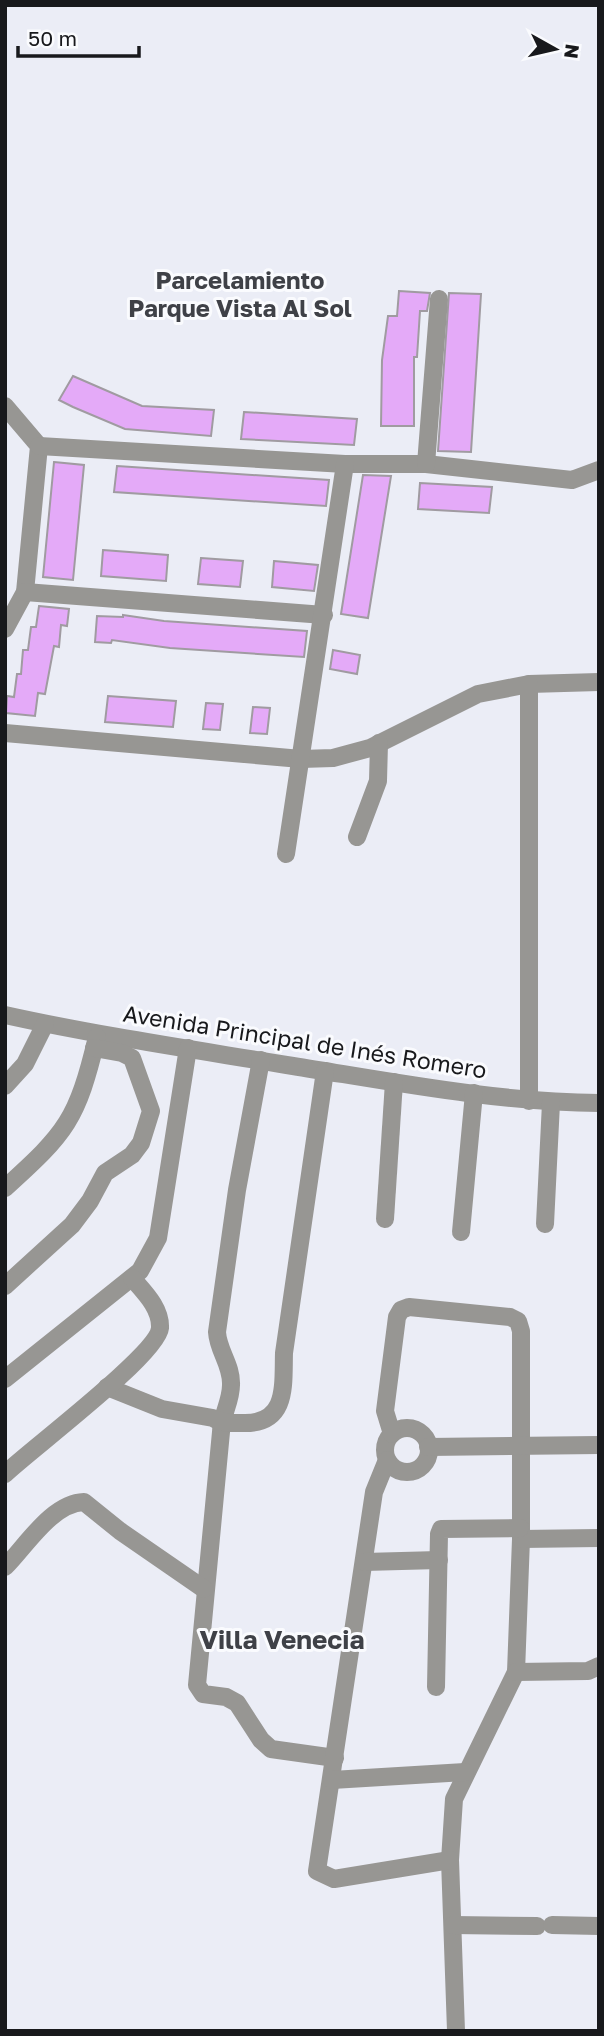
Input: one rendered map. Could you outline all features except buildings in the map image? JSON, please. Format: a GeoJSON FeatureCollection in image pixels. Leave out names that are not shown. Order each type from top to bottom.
{"type":"FeatureCollection","features":[{"type":"Feature","properties":{"kind":"street"},"geometry":{"type":"LineString","coordinates":[[426,464],[439,299]]}},
{"type":"Feature","properties":{"kind":"street"},"geometry":{"type":"LineString","coordinates":[[5,406],[39,446],[25,592],[5,629]]}},
{"type":"Feature","properties":{"kind":"street"},"geometry":{"type":"LineString","coordinates":[[39,446],[345,464],[426,464],[572,480],[599,470]]}},
{"type":"Feature","properties":{"kind":"street"},"geometry":{"type":"LineString","coordinates":[[286,854],[345,464]]}},
{"type":"Feature","properties":{"kind":"street"},"geometry":{"type":"LineString","coordinates":[[25,592],[324,615]]}},
{"type":"Feature","properties":{"kind":"street"},"geometry":{"type":"LineString","coordinates":[[5,733],[301,759],[333,758],[379,743],[478,694],[529,684],[599,682]]}},
{"type":"Feature","properties":{"kind":"street"},"geometry":{"type":"LineString","coordinates":[[529,684],[529,1101]]}},
{"type":"Feature","properties":{"kind":"street"},"geometry":{"type":"LineString","coordinates":[[357,837],[378,781],[379,743]]}},
{"type":"Feature","properties":{"kind":"street","name":"Avenida Principal de Inés Romero"},"geometry":{"type":"LineString","coordinates":[[5,1014],[96,1041],[188,1048],[529,1101],[599,1103]]}},
{"type":"Feature","properties":{"kind":"street"},"geometry":{"type":"LineString","coordinates":[[5,1086],[25,1064],[45,1024]]}},
{"type":"Feature","properties":{"kind":"street"},"geometry":{"type":"LineString","coordinates":[[5,1188],[47,1150],[67,1125],[83,1094],[96,1041],[132,1058],[150,1111],[141,1143],[132,1155],[105,1173],[90,1201],[72,1225],[5,1286]]}},
{"type":"Feature","properties":{"kind":"street"},"geometry":{"type":"LineString","coordinates":[[5,1380],[132,1278],[147,1262],[158,1238],[188,1048]]}},
{"type":"Feature","properties":{"kind":"street"},"geometry":{"type":"LineString","coordinates":[[261,1060],[237,1190],[217,1332],[218,1344],[229,1368],[231,1385],[220,1423],[198,1647],[199,1690],[208,1696],[226,1697],[237,1703],[261,1740],[271,1749],[335,1758]]}},
{"type":"Feature","properties":{"kind":"street"},"geometry":{"type":"LineString","coordinates":[[107,1387],[162,1409],[213,1418],[220,1423],[265,1421],[274,1414],[279,1404],[325,1071]]}},
{"type":"Feature","properties":{"kind":"street"},"geometry":{"type":"LineString","coordinates":[[385,1219],[394,1082]]}},
{"type":"Feature","properties":{"kind":"street"},"geometry":{"type":"LineString","coordinates":[[461,1232],[474,1093]]}},
{"type":"Feature","properties":{"kind":"street"},"geometry":{"type":"LineString","coordinates":[[545,1224],[551,1103]]}},
{"type":"Feature","properties":{"kind":"street"},"geometry":{"type":"LineString","coordinates":[[5,1474],[154,1344],[159,1332],[154,1306],[132,1278]]}},
{"type":"Feature","properties":{"kind":"street"},"geometry":{"type":"LineString","coordinates":[[392,1434],[385,1411],[397,1317],[401,1310],[409,1307],[510,1317],[518,1321],[521,1331],[521,1534],[516,1672],[454,1799],[450,1860],[456,2031]]}},
{"type":"Feature","properties":{"kind":"street"},"geometry":{"type":"LineString","coordinates":[[387,1460],[401,1471],[413,1471],[426,1459],[428,1447],[424,1436],[414,1429],[402,1428],[392,1434],[385,1446],[387,1460],[374,1492],[317,1871],[323,1877],[334,1879],[450,1860]]}},
{"type":"Feature","properties":{"kind":"street"},"geometry":{"type":"LineString","coordinates":[[428,1447],[599,1445]]}},
{"type":"Feature","properties":{"kind":"street"},"geometry":{"type":"LineString","coordinates":[[5,1567],[59,1510],[73,1503],[85,1502],[120,1531],[204,1589]]}},
{"type":"Feature","properties":{"kind":"street"},"geometry":{"type":"LineString","coordinates":[[436,1687],[442,1529],[599,1538]]}},
{"type":"Feature","properties":{"kind":"street"},"geometry":{"type":"LineString","coordinates":[[364,1562],[439,1560]]}},
{"type":"Feature","properties":{"kind":"street"},"geometry":{"type":"LineString","coordinates":[[516,1672],[588,1671],[599,1666]]}},
{"type":"Feature","properties":{"kind":"street"},"geometry":{"type":"LineString","coordinates":[[332,1780],[465,1772]]}},
{"type":"Feature","properties":{"kind":"street"},"geometry":{"type":"LineString","coordinates":[[453,1925],[599,1926]]}},
{"type":"Feature","properties":{"kind":"district","name":"Parcelamiento Parque Vista Al Sol"},"geometry":{"type":"Point","coordinates":[240,293]}},
{"type":"Feature","properties":{"kind":"district","name":"Villa Venecia"},"geometry":{"type":"Point","coordinates":[282,1639]}}]}
